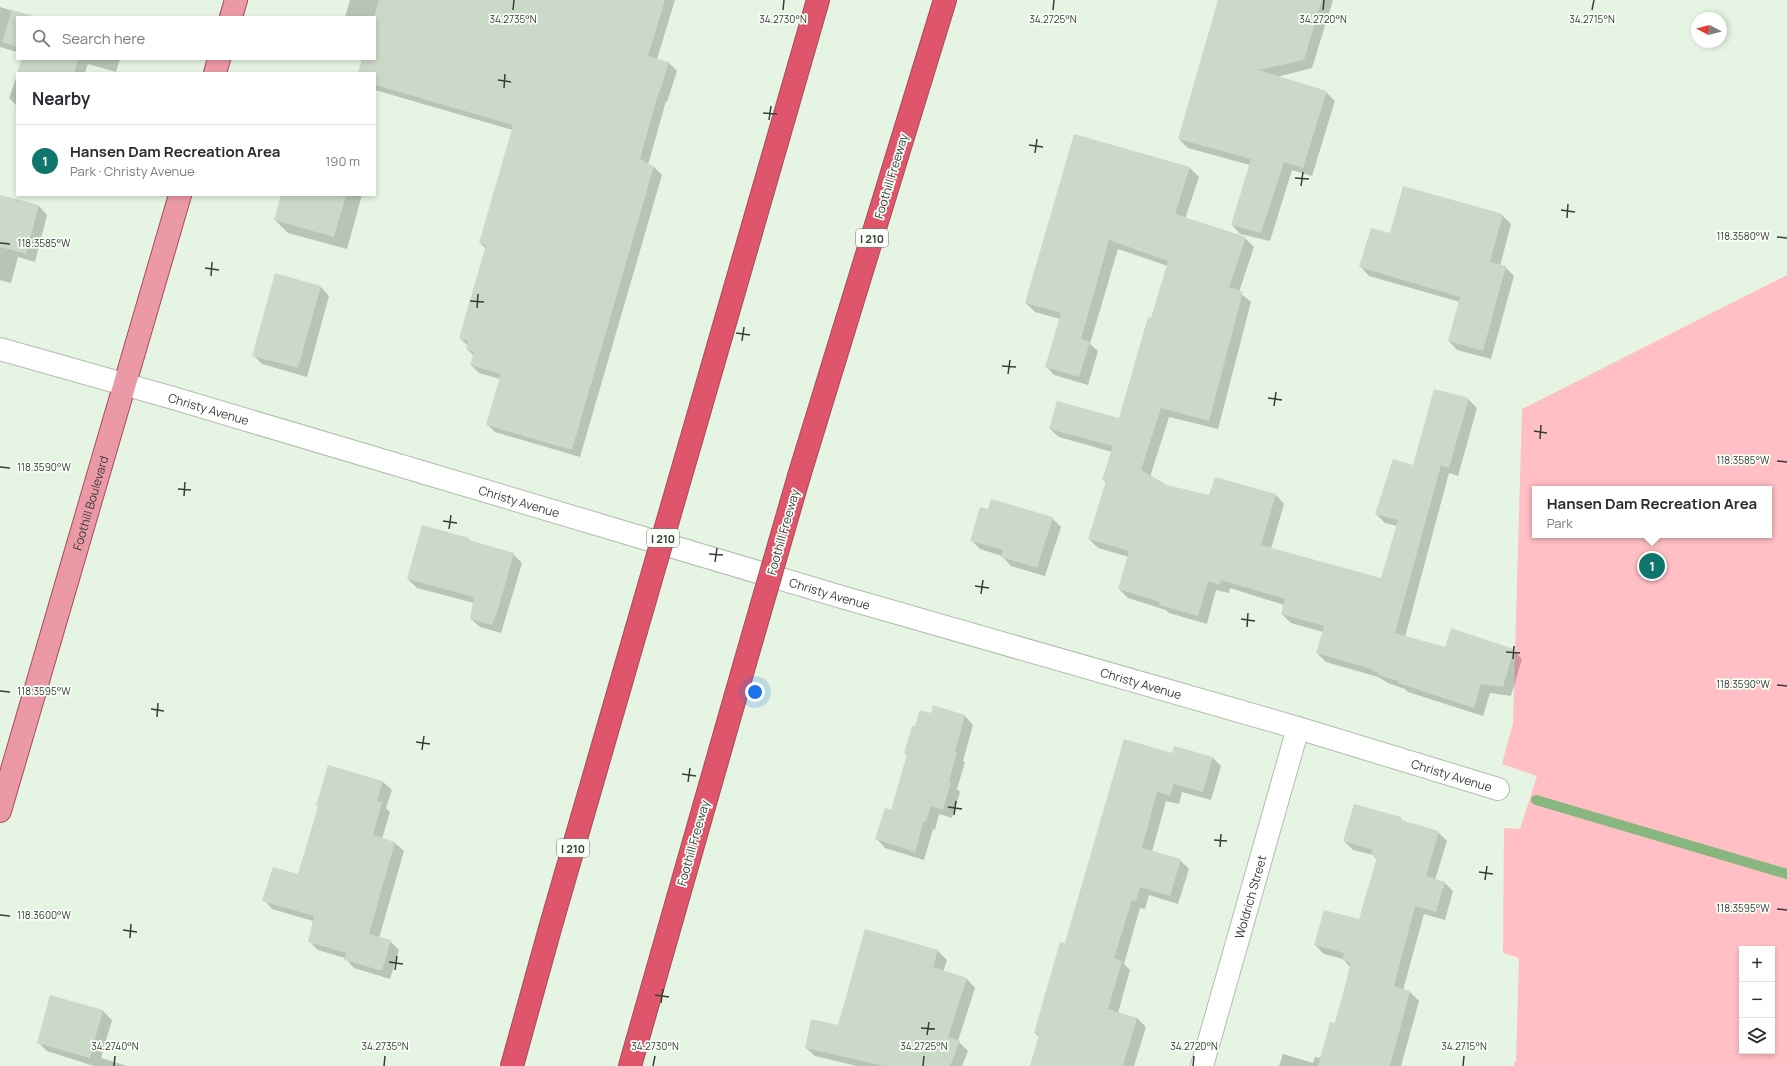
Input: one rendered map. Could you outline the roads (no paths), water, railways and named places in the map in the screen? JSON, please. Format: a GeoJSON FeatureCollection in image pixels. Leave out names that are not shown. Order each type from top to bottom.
{"type":"FeatureCollection","features":[{"type":"Feature","properties":{"kind":"highway"},"geometry":{"type":"LineString","coordinates":[[782,127],[810,0]]}},
{"type":"Feature","properties":{"kind":"highway","name":"I 210"},"geometry":{"type":"LineString","coordinates":[[512,1066],[551,924],[818,0]]}},
{"type":"Feature","properties":{"kind":"highway","name":"Foothill Freeway"},"geometry":{"type":"LineString","coordinates":[[630,1066],[799,476],[945,0]]}},
{"type":"Feature","properties":{"kind":"main road"},"geometry":{"type":"LineString","coordinates":[[231,16],[236,0]]}},
{"type":"Feature","properties":{"kind":"main road"},"geometry":{"type":"LineString","coordinates":[[215,72],[219,60]]}},
{"type":"Feature","properties":{"kind":"main road","name":"Foothill Boulevard"},"geometry":{"type":"LineString","coordinates":[[0,811],[180,196]]}},
{"type":"Feature","properties":{"kind":"street","name":"Christy Avenue"},"geometry":{"type":"LineString","coordinates":[[0,349],[188,402],[845,598],[1298,728],[1498,789]]}},
{"type":"Feature","properties":{"kind":"street","name":"Woldrich Street"},"geometry":{"type":"LineString","coordinates":[[1202,1066],[1298,728]]}},
{"type":"Feature","properties":{"kind":"waterway"},"geometry":{"type":"LineString","coordinates":[[1536,800],[1787,874]]}},
{"type":"Feature","properties":{"kind":"place","name":"Hansen Dam Recreation Area"},"geometry":{"type":"Point","coordinates":[1652,566]}}]}
